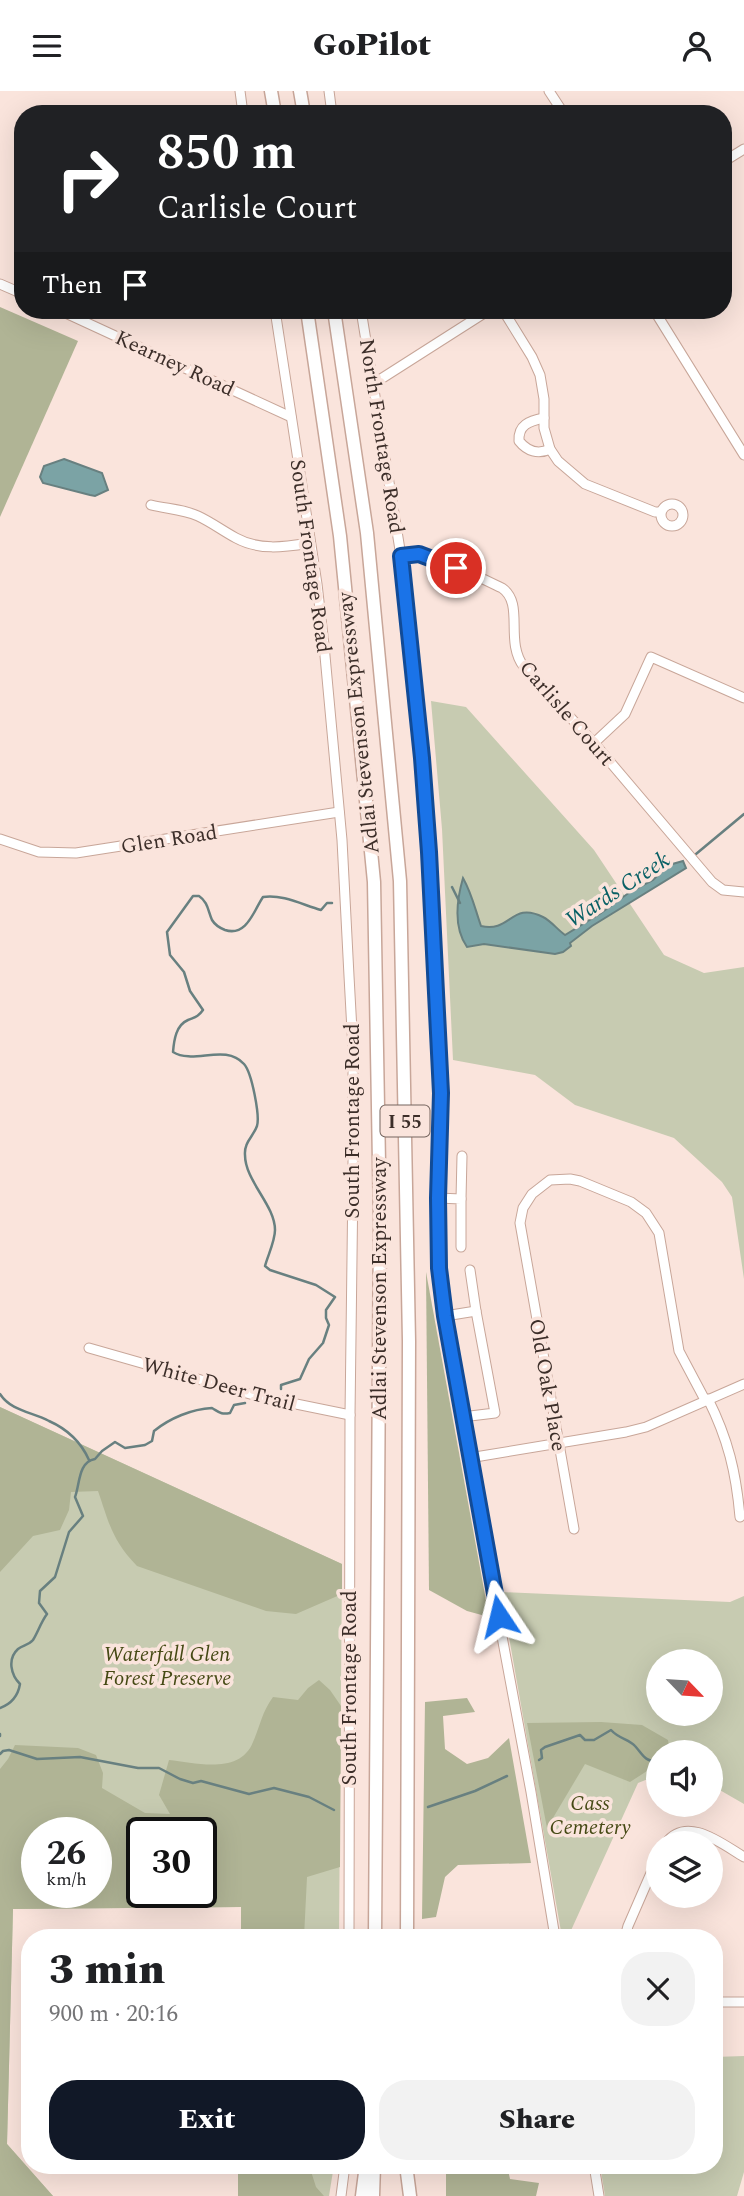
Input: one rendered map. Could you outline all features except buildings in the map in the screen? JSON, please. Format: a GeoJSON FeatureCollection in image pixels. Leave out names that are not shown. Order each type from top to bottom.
{"type":"FeatureCollection","features":[{"type":"Feature","properties":{"kind":"highway","name":"Adlai Stevenson Expressway"},"geometry":{"type":"LineString","coordinates":[[307,319],[340,536],[374,882],[380,1220],[375,1929]]}},
{"type":"Feature","properties":{"kind":"highway","name":"Adlai Stevenson Expressway"},"geometry":{"type":"LineString","coordinates":[[335,319],[367,533],[400,881],[409,1341],[407,1929]]}},
{"type":"Feature","properties":{"kind":"highway"},"geometry":{"type":"LineString","coordinates":[[362,2196],[365,2174]]}},
{"type":"Feature","properties":{"kind":"highway"},"geometry":{"type":"LineString","coordinates":[[373,2196],[374,2174]]}},
{"type":"Feature","properties":{"kind":"highway"},"geometry":{"type":"LineString","coordinates":[[403,2196],[404,2174]]}},
{"type":"Feature","properties":{"kind":"highway"},"geometry":{"type":"LineString","coordinates":[[406,2174],[410,2196]]}},
{"type":"Feature","properties":{"kind":"street","name":"Kearney Road"},"geometry":{"type":"LineString","coordinates":[[78,319],[290,417]]}},
{"type":"Feature","properties":{"kind":"street","name":"South Frontage Road"},"geometry":{"type":"LineString","coordinates":[[276,319],[310,543],[332,727],[346,898],[353,1049],[349,1929]]}},
{"type":"Feature","properties":{"kind":"street","name":"North Frontage Road"},"geometry":{"type":"LineString","coordinates":[[362,319],[401,556],[422,758],[441,1093],[439,1268],[462,1417],[554,1929]]}},
{"type":"Feature","properties":{"kind":"street"},"geometry":{"type":"LineString","coordinates":[[373,384],[475,319]]}},
{"type":"Feature","properties":{"kind":"street"},"geometry":{"type":"LineString","coordinates":[[509,319],[540,375],[550,449],[566,470],[585,484],[661,512]]}},
{"type":"Feature","properties":{"kind":"street"},"geometry":{"type":"LineString","coordinates":[[660,319],[744,455]]}},
{"type":"Feature","properties":{"kind":"street"},"geometry":{"type":"LineString","coordinates":[[544,418],[533,420],[521,427],[519,441],[531,451],[550,449]]}},
{"type":"Feature","properties":{"kind":"street"},"geometry":{"type":"LineString","coordinates":[[151,505],[180,510],[199,517],[242,541],[260,547],[276,548],[310,543]]}},
{"type":"Feature","properties":{"kind":"street","name":"Carlisle Court"},"geometry":{"type":"LineString","coordinates":[[401,556],[411,553],[433,558],[509,592],[514,601],[514,649],[518,659],[594,743],[712,882],[723,891],[744,892]]}},
{"type":"Feature","properties":{"kind":"street"},"geometry":{"type":"LineString","coordinates":[[594,743],[625,714],[651,657],[744,698]]}},
{"type":"Feature","properties":{"kind":"street","name":"Glen Road"},"geometry":{"type":"LineString","coordinates":[[0,839],[39,852],[76,853],[339,812]]}},
{"type":"Feature","properties":{"kind":"street"},"geometry":{"type":"LineString","coordinates":[[461,1247],[462,1156]]}},
{"type":"Feature","properties":{"kind":"street","name":"Old Oak Place"},"geometry":{"type":"LineString","coordinates":[[574,1529],[520,1223],[523,1208],[532,1193],[550,1180],[580,1181],[631,1202],[646,1213],[659,1233],[679,1351],[721,1425],[731,1455],[740,1517]]}},
{"type":"Feature","properties":{"kind":"street"},"geometry":{"type":"LineString","coordinates":[[438,1198],[461,1199]]}},
{"type":"Feature","properties":{"kind":"street"},"geometry":{"type":"LineString","coordinates":[[462,1417],[495,1413],[470,1270]]}},
{"type":"Feature","properties":{"kind":"street"},"geometry":{"type":"LineString","coordinates":[[445,1316],[476,1311]]}},
{"type":"Feature","properties":{"kind":"street","name":"White Deer Trail"},"geometry":{"type":"LineString","coordinates":[[89,1348],[257,1396],[350,1415]]}},
{"type":"Feature","properties":{"kind":"street"},"geometry":{"type":"LineString","coordinates":[[470,1458],[626,1432],[744,1384]]}},
{"type":"Feature","properties":{"kind":"street"},"geometry":{"type":"LineString","coordinates":[[723,1846],[744,1857]]}},
{"type":"Feature","properties":{"kind":"street"},"geometry":{"type":"LineString","coordinates":[[627,1929],[646,1885]]}},
{"type":"Feature","properties":{"kind":"street"},"geometry":{"type":"LineString","coordinates":[[723,2002],[744,2002]]}},
{"type":"Feature","properties":{"kind":"street"},"geometry":{"type":"LineString","coordinates":[[341,2196],[344,2174]]}},
{"type":"Feature","properties":{"kind":"street"},"geometry":{"type":"LineString","coordinates":[[595,2174],[599,2196]]}},
{"type":"Feature","properties":{"kind":"green space"},"geometry":{"type":"Polygon","coordinates":[[[0,307],[14,313],[14,319],[28,319],[78,341],[0,517],[0,307]]]}},
{"type":"Feature","properties":{"kind":"green space"},"geometry":{"type":"Polygon","coordinates":[[[431,701],[466,707],[594,850],[664,955],[704,973],[744,967],[744,1279],[732,1197],[722,1182],[674,1138],[575,1105],[535,1075],[453,1060],[442,829],[431,701]]]}},
{"type":"Feature","properties":{"kind":"green space"},"geometry":{"type":"Polygon","coordinates":[[[426,1272],[489,1617],[467,1611],[429,1590],[426,1272]]]}},
{"type":"Feature","properties":{"kind":"green space","name":"Waterfall Glen Forest Preserve"},"geometry":{"type":"Polygon","coordinates":[[[0,1407],[342,1564],[339,1929],[241,1929],[241,1907],[217,1907],[217,1817],[126,1817],[127,1908],[13,1909],[7,2144],[21,2160],[21,2174],[34,2174],[53,2196],[0,2196],[0,1407]]]}},
{"type":"Feature","properties":{"kind":"green space"},"geometry":{"type":"Polygon","coordinates":[[[0,1407],[342,1564],[342,1594],[296,1614],[266,1611],[137,1566],[117,1539],[98,1491],[71,1492],[69,1510],[60,1530],[33,1536],[0,1572],[0,1407]]]}},
{"type":"Feature","properties":{"kind":"green space","name":"Cass Cemetery"},"geometry":{"type":"Polygon","coordinates":[[[501,1592],[730,1602],[744,1596],[744,1804],[723,1792],[723,1740],[646,1740],[646,1780],[638,1783],[572,1929],[561,1929],[501,1592]]]}},
{"type":"Feature","properties":{"kind":"green space"},"geometry":{"type":"Polygon","coordinates":[[[319,1680],[341,1706],[340,1867],[307,1877],[304,1929],[241,1929],[241,1907],[217,1907],[217,1817],[126,1817],[127,1908],[13,1909],[7,2144],[21,2160],[21,2174],[34,2174],[53,2196],[0,2196],[0,1769],[15,1745],[78,1748],[96,1755],[103,1773],[102,1788],[145,1813],[170,1814],[159,1795],[169,1760],[216,1765],[238,1759],[247,1752],[253,1742],[273,1697],[298,1700],[319,1680]]]}},
{"type":"Feature","properties":{"kind":"green space"},"geometry":{"type":"Polygon","coordinates":[[[467,1698],[475,1712],[443,1716],[445,1749],[467,1764],[488,1758],[509,1738],[531,1863],[458,1865],[445,1877],[436,1917],[422,1919],[425,1702],[467,1698]]]}},
{"type":"Feature","properties":{"kind":"green space"},"geometry":{"type":"Polygon","coordinates":[[[601,1722],[642,1725],[668,1740],[646,1740],[646,1772],[630,1782],[585,1764],[547,1828],[527,1723],[601,1722]]]}},
{"type":"Feature","properties":{"kind":"green space"},"geometry":{"type":"Polygon","coordinates":[[[744,2056],[744,2172],[737,2196],[605,2196],[601,2174],[723,2174],[723,2057],[744,2056]]]}},
{"type":"Feature","properties":{"kind":"green space"},"geometry":{"type":"Polygon","coordinates":[[[238,2174],[333,2174],[329,2196],[238,2196],[238,2174]]]}},
{"type":"Feature","properties":{"kind":"green space"},"geometry":{"type":"Polygon","coordinates":[[[238,2174],[312,2174],[316,2187],[324,2196],[238,2196],[238,2174]]]}},
{"type":"Feature","properties":{"kind":"green space"},"geometry":{"type":"Polygon","coordinates":[[[446,2174],[509,2174],[510,2179],[539,2183],[536,2196],[446,2196],[446,2174]]]}},
{"type":"Feature","properties":{"kind":"water"},"geometry":{"type":"Polygon","coordinates":[[[64,459],[102,473],[108,490],[95,496],[43,483],[40,477],[44,466],[64,459]]]}},
{"type":"Feature","properties":{"kind":"water"},"geometry":{"type":"Polygon","coordinates":[[[683,861],[686,868],[592,926],[563,952],[555,954],[484,944],[467,947],[460,931],[458,904],[463,878],[481,926],[499,925],[517,915],[532,913],[546,919],[565,935],[653,880],[669,865],[683,861]]]}},
{"type":"Feature","properties":{"kind":"waterway","name":"Wards Creek"},"geometry":{"type":"LineString","coordinates":[[696,854],[744,814]]}},
{"type":"Feature","properties":{"kind":"waterway","name":"Wards Creek"},"geometry":{"type":"LineString","coordinates":[[452,887],[460,903]]}},
{"type":"Feature","properties":{"kind":"waterway","name":"Wards Creek"},"geometry":{"type":"LineString","coordinates":[[281,1389],[281,1385],[300,1379],[309,1359],[323,1343],[329,1325],[326,1310],[335,1297],[316,1285],[265,1266],[275,1230],[270,1211],[246,1165],[246,1147],[258,1121],[250,1076],[244,1064],[228,1055],[190,1056],[173,1052],[178,1029],[203,1010],[190,991],[184,972],[170,955],[167,932],[193,896],[199,896],[204,901],[216,925],[233,931],[239,930],[249,921],[263,897],[285,898],[321,910],[327,903],[332,903]]}},
{"type":"Feature","properties":{"kind":"waterway"},"geometry":{"type":"LineString","coordinates":[[0,1394],[16,1408],[62,1428],[78,1442],[89,1460]]}},
{"type":"Feature","properties":{"kind":"waterway"},"geometry":{"type":"LineString","coordinates":[[0,1708],[11,1702],[18,1692],[20,1684],[14,1676],[12,1657],[18,1649],[33,1640],[47,1614],[39,1603],[40,1591],[55,1577],[69,1532],[83,1516],[75,1497],[85,1464],[115,1442],[125,1448],[145,1445],[152,1441],[154,1431],[182,1415],[212,1408],[222,1413],[230,1413],[234,1405],[245,1403]]}},
{"type":"Feature","properties":{"kind":"waterway"},"geometry":{"type":"LineString","coordinates":[[539,1760],[542,1758],[541,1750],[545,1747],[580,1735],[585,1740],[594,1740],[611,1730],[633,1744],[646,1758]]}},
{"type":"Feature","properties":{"kind":"waterway"},"geometry":{"type":"LineString","coordinates":[[0,1754],[9,1750],[37,1759],[80,1757],[138,1768],[159,1768],[193,1783],[201,1781],[249,1794],[274,1788],[309,1797],[334,1810]]}},
{"type":"Feature","properties":{"kind":"waterway"},"geometry":{"type":"LineString","coordinates":[[428,1807],[475,1791],[507,1776]]}},
{"type":"Feature","properties":{"kind":"route"},"geometry":{"type":"LineString","coordinates":[[456,568],[419,554],[401,556],[429,852],[441,1093],[439,1268],[445,1316],[499,1616]]}}]}
